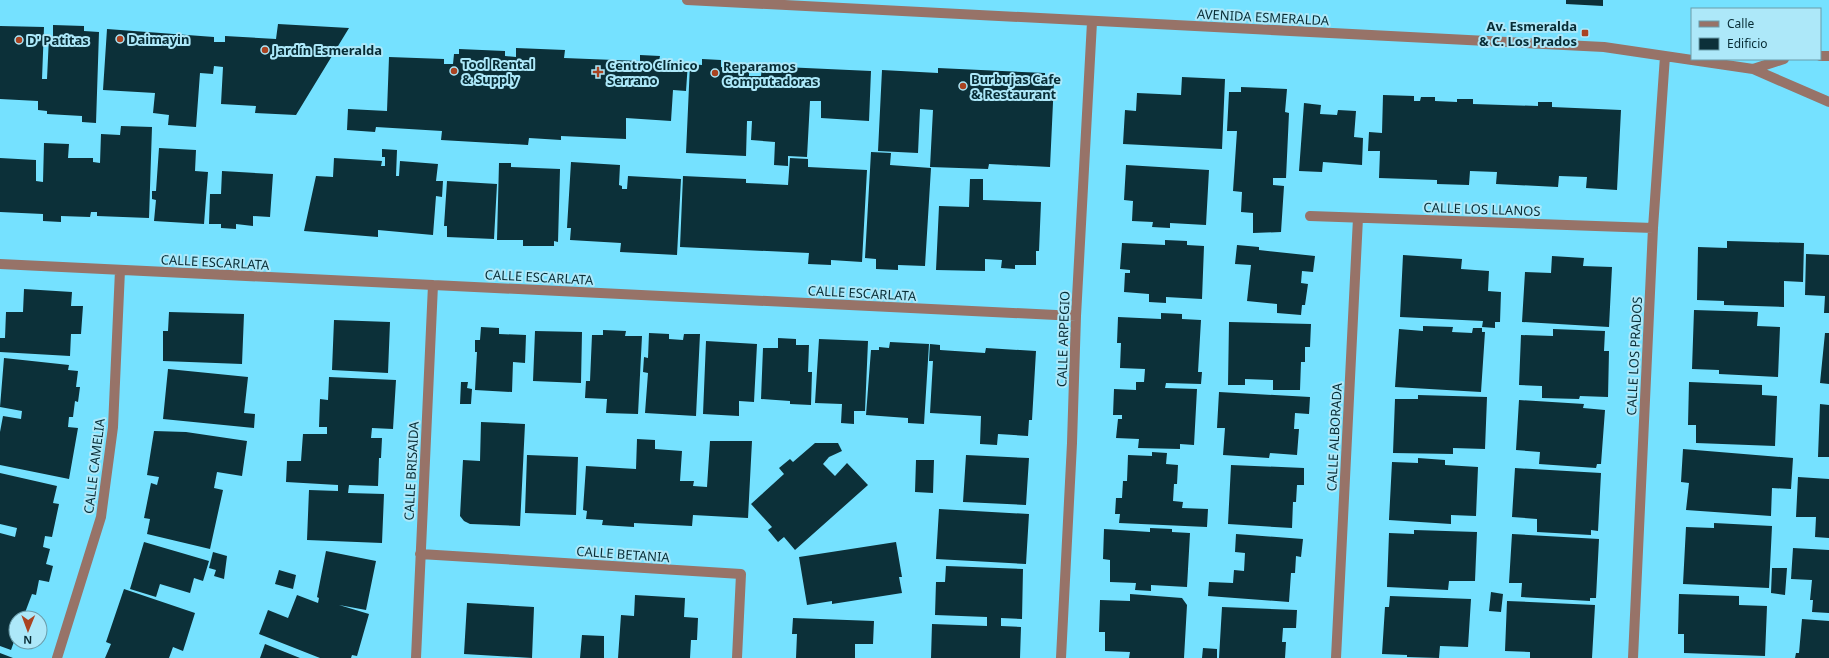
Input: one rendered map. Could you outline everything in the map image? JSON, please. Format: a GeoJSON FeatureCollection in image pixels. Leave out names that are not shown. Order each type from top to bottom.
{"type":"FeatureCollection","features":[{"type":"Feature","properties":{"kind":"street","name":"AVENIDA ESMERALDA"},"geometry":{"type":"LineString","coordinates":[[687,0],[752,2],[1092,22],[1604,47],[1691,60]]}},
{"type":"Feature","properties":{"kind":"street","name":"CALLE ARPEGIO"},"geometry":{"type":"LineString","coordinates":[[1061,658],[1072,443],[1076,316],[1092,22]]}},
{"type":"Feature","properties":{"kind":"street","name":"CALLE LOS PRADOS"},"geometry":{"type":"LineString","coordinates":[[1633,658],[1653,228],[1665,56]]}},
{"type":"Feature","properties":{"kind":"street","name":"AVENIDA ESMERALDA"},"geometry":{"type":"LineString","coordinates":[[1692,60],[1753,69],[1829,102]]}},
{"type":"Feature","properties":{"kind":"street"},"geometry":{"type":"LineString","coordinates":[[1753,69],[1781,60]]}},
{"type":"Feature","properties":{"kind":"street","name":"CALLE LOS LLANOS"},"geometry":{"type":"LineString","coordinates":[[1310,216],[1653,228]]}},
{"type":"Feature","properties":{"kind":"street","name":"CALLE ALBORADA"},"geometry":{"type":"LineString","coordinates":[[1336,658],[1358,218]]}},
{"type":"Feature","properties":{"kind":"street","name":"CALLE ESCARLATA"},"geometry":{"type":"LineString","coordinates":[[0,264],[1076,316]]}},
{"type":"Feature","properties":{"kind":"street","name":"CALLE CAMELIA"},"geometry":{"type":"LineString","coordinates":[[57,658],[101,517],[113,427],[120,270]]}},
{"type":"Feature","properties":{"kind":"street","name":"CALLE BRISAIDA"},"geometry":{"type":"LineString","coordinates":[[416,658],[433,285]]}},
{"type":"Feature","properties":{"kind":"street","name":"CALLE BETANIA"},"geometry":{"type":"LineString","coordinates":[[420,554],[741,574],[736,658]]}},
{"type":"Feature","properties":{"kind":"building"},"geometry":{"type":"Polygon","coordinates":[[[1566,0],[1603,0],[1603,6],[1566,4],[1566,0]]]}},
{"type":"Feature","properties":{"kind":"building"},"geometry":{"type":"Polygon","coordinates":[[[278,24],[349,28],[296,115],[255,113],[256,106],[221,104],[223,67],[214,66],[213,74],[200,73],[196,127],[168,125],[169,115],[153,113],[155,93],[103,90],[107,29],[214,37],[214,42],[225,42],[225,36],[276,39],[278,24]]]}},
{"type":"Feature","properties":{"kind":"building"},"geometry":{"type":"Polygon","coordinates":[[[53,25],[84,26],[84,31],[99,32],[96,123],[82,122],[82,116],[47,114],[47,111],[38,110],[38,101],[0,99],[0,26],[44,27],[42,79],[47,79],[49,37],[53,37],[53,25]]]}},
{"type":"Feature","properties":{"kind":"building"},"geometry":{"type":"Polygon","coordinates":[[[516,48],[565,50],[564,58],[640,61],[640,55],[660,56],[659,61],[688,62],[686,91],[673,90],[671,121],[626,118],[626,139],[561,136],[561,140],[529,138],[528,145],[441,140],[442,131],[376,127],[375,132],[347,130],[348,109],[387,111],[389,57],[444,59],[444,64],[453,64],[454,54],[459,54],[459,49],[505,51],[505,56],[516,57],[516,48]]]}},
{"type":"Feature","properties":{"kind":"building"},"geometry":{"type":"Polygon","coordinates":[[[702,59],[721,60],[721,67],[749,68],[749,76],[761,76],[762,66],[871,71],[869,121],[821,118],[821,101],[810,101],[807,157],[788,156],[788,166],[774,165],[775,142],[751,140],[752,121],[747,121],[746,156],[686,153],[690,64],[702,65],[702,59]]]}},
{"type":"Feature","properties":{"kind":"building"},"geometry":{"type":"Polygon","coordinates":[[[938,68],[1045,73],[1045,80],[1054,81],[1050,167],[989,164],[988,169],[930,167],[933,110],[920,109],[918,153],[878,151],[882,70],[938,73],[938,68]]]}},
{"type":"Feature","properties":{"kind":"building"},"geometry":{"type":"Polygon","coordinates":[[[1182,77],[1225,79],[1222,149],[1123,144],[1125,110],[1136,111],[1137,93],[1181,95],[1182,77]]]}},
{"type":"Feature","properties":{"kind":"building"},"geometry":{"type":"Polygon","coordinates":[[[1241,87],[1287,89],[1285,112],[1289,113],[1286,178],[1273,178],[1273,185],[1284,186],[1281,232],[1253,233],[1253,213],[1241,212],[1242,192],[1233,191],[1237,131],[1227,131],[1229,92],[1241,92],[1241,87]]]}},
{"type":"Feature","properties":{"kind":"building"},"geometry":{"type":"Polygon","coordinates":[[[1383,95],[1414,96],[1414,101],[1420,101],[1421,97],[1435,97],[1435,101],[1457,102],[1457,99],[1473,99],[1473,104],[1538,106],[1538,102],[1552,102],[1552,107],[1621,110],[1617,190],[1586,188],[1587,177],[1559,176],[1558,187],[1496,184],[1497,172],[1470,171],[1469,185],[1437,184],[1437,180],[1379,178],[1380,151],[1368,151],[1369,132],[1382,133],[1383,95]]]}},
{"type":"Feature","properties":{"kind":"building"},"geometry":{"type":"Polygon","coordinates":[[[1304,103],[1321,105],[1320,114],[1337,115],[1338,110],[1356,111],[1354,137],[1363,138],[1362,165],[1323,162],[1322,172],[1299,171],[1304,103]]]}},
{"type":"Feature","properties":{"kind":"building"},"geometry":{"type":"Polygon","coordinates":[[[121,126],[152,127],[149,218],[97,216],[97,212],[91,212],[90,217],[61,216],[61,222],[43,221],[43,214],[0,212],[0,158],[36,160],[36,181],[43,182],[44,143],[69,144],[68,158],[93,158],[93,162],[100,163],[101,134],[120,135],[121,126]]]}},
{"type":"Feature","properties":{"kind":"building"},"geometry":{"type":"Polygon","coordinates":[[[159,148],[196,150],[195,171],[208,172],[204,224],[154,221],[156,200],[152,199],[152,191],[156,191],[159,148]]]}},
{"type":"Feature","properties":{"kind":"building"},"geometry":{"type":"Polygon","coordinates":[[[382,149],[397,150],[396,176],[399,176],[400,161],[438,164],[436,181],[443,181],[442,197],[436,196],[433,235],[378,230],[378,237],[304,231],[316,176],[333,177],[334,158],[382,161],[381,166],[385,166],[385,157],[382,157],[382,149]]]}},
{"type":"Feature","properties":{"kind":"building"},"geometry":{"type":"Polygon","coordinates":[[[871,152],[891,153],[890,165],[931,168],[925,266],[898,265],[898,270],[876,269],[876,259],[865,258],[871,152]]]}},
{"type":"Feature","properties":{"kind":"building"},"geometry":{"type":"Polygon","coordinates":[[[790,158],[808,159],[808,167],[867,170],[862,262],[831,260],[831,265],[808,264],[809,253],[680,247],[683,176],[746,179],[746,183],[788,185],[790,158]]]}},
{"type":"Feature","properties":{"kind":"building"},"geometry":{"type":"Polygon","coordinates":[[[571,162],[620,165],[619,185],[622,186],[622,189],[627,189],[628,176],[681,179],[677,255],[620,252],[621,243],[570,240],[571,228],[567,228],[571,162]]]}},
{"type":"Feature","properties":{"kind":"building"},"geometry":{"type":"Polygon","coordinates":[[[499,163],[511,163],[511,167],[560,169],[558,242],[554,241],[554,246],[523,246],[523,240],[497,240],[499,163]]]}},
{"type":"Feature","properties":{"kind":"building"},"geometry":{"type":"Polygon","coordinates":[[[1126,165],[1209,170],[1206,225],[1170,223],[1170,228],[1152,227],[1153,222],[1132,221],[1133,201],[1124,200],[1126,165]]]}},
{"type":"Feature","properties":{"kind":"building"},"geometry":{"type":"Polygon","coordinates":[[[222,171],[273,174],[270,217],[253,216],[253,226],[236,224],[236,229],[221,228],[221,224],[209,224],[210,194],[221,194],[222,171]]]}},
{"type":"Feature","properties":{"kind":"building"},"geometry":{"type":"Polygon","coordinates":[[[970,179],[983,179],[983,200],[1041,202],[1039,251],[1036,251],[1036,265],[1015,265],[1015,269],[1001,268],[1002,260],[985,259],[985,271],[936,270],[939,206],[969,207],[970,179]]]}},
{"type":"Feature","properties":{"kind":"building"},"geometry":{"type":"Polygon","coordinates":[[[447,181],[497,184],[494,239],[447,237],[447,226],[444,226],[447,181]]]}},
{"type":"Feature","properties":{"kind":"building"},"geometry":{"type":"Polygon","coordinates":[[[1165,240],[1187,241],[1187,245],[1204,246],[1202,299],[1166,297],[1166,303],[1149,302],[1149,294],[1124,292],[1125,273],[1130,273],[1130,270],[1120,269],[1122,243],[1165,245],[1165,240]]]}},
{"type":"Feature","properties":{"kind":"building"},"geometry":{"type":"Polygon","coordinates":[[[1727,241],[1804,243],[1803,282],[1784,281],[1784,307],[1724,305],[1724,301],[1697,300],[1698,247],[1727,248],[1727,241]]]}},
{"type":"Feature","properties":{"kind":"building"},"geometry":{"type":"Polygon","coordinates":[[[1237,245],[1259,247],[1259,250],[1315,256],[1313,272],[1302,271],[1301,283],[1308,284],[1305,305],[1302,305],[1301,315],[1277,313],[1277,304],[1247,301],[1251,265],[1235,264],[1237,245]]]}},
{"type":"Feature","properties":{"kind":"building"},"geometry":{"type":"Polygon","coordinates":[[[1806,254],[1829,255],[1829,313],[1824,313],[1825,296],[1805,295],[1806,254]]]}},
{"type":"Feature","properties":{"kind":"building"},"geometry":{"type":"Polygon","coordinates":[[[1403,255],[1462,259],[1461,269],[1489,271],[1488,291],[1501,292],[1500,322],[1495,322],[1495,328],[1482,327],[1483,321],[1400,317],[1403,255]]]}},
{"type":"Feature","properties":{"kind":"building"},"geometry":{"type":"Polygon","coordinates":[[[1552,256],[1584,258],[1583,266],[1612,267],[1609,327],[1522,322],[1525,272],[1551,273],[1552,256]]]}},
{"type":"Feature","properties":{"kind":"building"},"geometry":{"type":"Polygon","coordinates":[[[24,289],[72,292],[71,306],[83,306],[81,334],[71,334],[70,356],[0,352],[0,338],[5,338],[6,312],[23,312],[24,289]]]}},
{"type":"Feature","properties":{"kind":"building"},"geometry":{"type":"Polygon","coordinates":[[[1694,310],[1758,312],[1757,326],[1780,327],[1778,377],[1719,374],[1719,370],[1692,369],[1694,310]]]}},
{"type":"Feature","properties":{"kind":"building"},"geometry":{"type":"Polygon","coordinates":[[[169,312],[244,314],[242,364],[163,361],[163,331],[168,331],[169,312]]]}},
{"type":"Feature","properties":{"kind":"building"},"geometry":{"type":"Polygon","coordinates":[[[1161,313],[1182,314],[1182,319],[1201,320],[1198,372],[1202,372],[1201,384],[1166,383],[1165,388],[1197,389],[1194,445],[1180,444],[1180,449],[1138,448],[1139,439],[1116,438],[1118,419],[1122,419],[1122,415],[1113,415],[1114,389],[1136,390],[1136,382],[1144,382],[1145,369],[1120,368],[1121,343],[1117,343],[1118,317],[1161,319],[1161,313]]]}},
{"type":"Feature","properties":{"kind":"building"},"geometry":{"type":"Polygon","coordinates":[[[334,320],[390,322],[388,373],[332,370],[334,320]]]}},
{"type":"Feature","properties":{"kind":"building"},"geometry":{"type":"Polygon","coordinates":[[[1229,322],[1311,324],[1310,347],[1305,347],[1305,362],[1301,362],[1300,390],[1273,390],[1273,380],[1245,379],[1245,385],[1228,385],[1229,322]]]}},
{"type":"Feature","properties":{"kind":"building"},"geometry":{"type":"Polygon","coordinates":[[[1423,326],[1453,327],[1452,332],[1472,333],[1473,328],[1482,328],[1482,332],[1485,332],[1481,392],[1395,387],[1399,329],[1423,331],[1423,326]]]}},
{"type":"Feature","properties":{"kind":"building"},"geometry":{"type":"Polygon","coordinates":[[[481,327],[499,328],[499,334],[526,335],[525,363],[513,362],[512,392],[475,390],[477,352],[475,352],[475,340],[480,340],[481,327]]]}},
{"type":"Feature","properties":{"kind":"building"},"geometry":{"type":"Polygon","coordinates":[[[1553,329],[1605,331],[1604,351],[1609,351],[1608,397],[1580,396],[1579,399],[1542,398],[1542,386],[1519,385],[1521,335],[1553,336],[1553,329]]]}},
{"type":"Feature","properties":{"kind":"building"},"geometry":{"type":"Polygon","coordinates":[[[603,330],[626,331],[625,336],[642,336],[638,414],[606,413],[607,399],[585,398],[586,381],[590,381],[592,335],[603,335],[603,330]]]}},
{"type":"Feature","properties":{"kind":"building"},"geometry":{"type":"Polygon","coordinates":[[[535,331],[582,332],[581,383],[533,381],[535,331]]]}},
{"type":"Feature","properties":{"kind":"building"},"geometry":{"type":"Polygon","coordinates":[[[649,333],[669,334],[669,339],[683,340],[684,334],[700,334],[696,416],[645,413],[648,373],[643,372],[644,357],[648,358],[649,333]]]}},
{"type":"Feature","properties":{"kind":"building"},"geometry":{"type":"Polygon","coordinates":[[[1825,333],[1829,333],[1829,384],[1820,383],[1825,333]]]}},
{"type":"Feature","properties":{"kind":"building"},"geometry":{"type":"Polygon","coordinates":[[[778,338],[796,339],[796,345],[809,345],[808,372],[812,372],[811,405],[790,404],[790,401],[761,399],[763,348],[778,348],[778,338]]]}},
{"type":"Feature","properties":{"kind":"building"},"geometry":{"type":"Polygon","coordinates":[[[819,339],[868,341],[865,411],[854,411],[854,424],[841,423],[842,404],[815,403],[819,339]]]}},
{"type":"Feature","properties":{"kind":"building"},"geometry":{"type":"Polygon","coordinates":[[[706,341],[757,344],[754,402],[739,401],[739,416],[703,414],[706,341]]]}},
{"type":"Feature","properties":{"kind":"building"},"geometry":{"type":"Polygon","coordinates":[[[890,342],[929,344],[924,424],[908,423],[908,418],[866,415],[871,350],[879,350],[879,347],[889,348],[890,342]]]}},
{"type":"Feature","properties":{"kind":"building"},"geometry":{"type":"Polygon","coordinates":[[[930,344],[940,345],[940,350],[985,353],[986,348],[1036,351],[1032,420],[1029,420],[1028,436],[998,434],[997,445],[980,444],[981,416],[930,413],[933,361],[929,361],[930,344]]]}},
{"type":"Feature","properties":{"kind":"building"},"geometry":{"type":"Polygon","coordinates":[[[4,358],[69,365],[68,370],[78,371],[76,387],[80,387],[78,402],[75,401],[73,417],[69,417],[68,427],[78,428],[69,479],[0,465],[0,432],[3,416],[21,419],[22,411],[0,407],[4,358]]]}},
{"type":"Feature","properties":{"kind":"building"},"geometry":{"type":"Polygon","coordinates":[[[168,369],[248,377],[244,413],[255,414],[254,428],[163,419],[168,369]]]}},
{"type":"Feature","properties":{"kind":"building"},"geometry":{"type":"Polygon","coordinates":[[[329,377],[396,380],[393,429],[372,428],[371,438],[382,438],[381,458],[379,458],[378,486],[349,485],[348,493],[384,494],[382,543],[307,540],[309,490],[338,491],[338,485],[286,482],[287,461],[301,461],[303,434],[327,434],[327,427],[319,427],[320,399],[328,400],[329,377]]]}},
{"type":"Feature","properties":{"kind":"building"},"geometry":{"type":"Polygon","coordinates":[[[461,382],[468,382],[467,388],[472,389],[471,404],[460,404],[461,382]]]}},
{"type":"Feature","properties":{"kind":"building"},"geometry":{"type":"Polygon","coordinates":[[[1689,382],[1762,385],[1762,395],[1777,396],[1775,446],[1696,443],[1696,425],[1688,425],[1689,382]]]}},
{"type":"Feature","properties":{"kind":"building"},"geometry":{"type":"Polygon","coordinates":[[[1219,392],[1310,397],[1309,414],[1295,413],[1294,429],[1299,429],[1297,455],[1270,453],[1269,458],[1223,455],[1225,428],[1217,428],[1219,392]]]}},
{"type":"Feature","properties":{"kind":"building"},"geometry":{"type":"Polygon","coordinates":[[[1418,395],[1487,397],[1485,449],[1453,448],[1453,454],[1393,453],[1395,399],[1418,399],[1418,395]]]}},
{"type":"Feature","properties":{"kind":"building"},"geometry":{"type":"Polygon","coordinates":[[[1519,400],[1584,404],[1583,408],[1605,410],[1601,464],[1597,464],[1596,468],[1539,464],[1540,452],[1516,450],[1519,400]]]}},
{"type":"Feature","properties":{"kind":"building"},"geometry":{"type":"Polygon","coordinates":[[[1820,404],[1829,405],[1829,457],[1818,457],[1820,404]]]}},
{"type":"Feature","properties":{"kind":"building"},"geometry":{"type":"Polygon","coordinates":[[[481,422],[525,424],[520,526],[470,524],[464,521],[460,516],[463,460],[480,461],[481,422]]]}},
{"type":"Feature","properties":{"kind":"building"},"geometry":{"type":"Polygon","coordinates":[[[154,431],[186,432],[247,441],[242,476],[217,472],[214,488],[223,490],[210,549],[147,534],[150,519],[144,518],[151,483],[157,485],[159,477],[147,475],[154,431]]]}},
{"type":"Feature","properties":{"kind":"building"},"geometry":{"type":"Polygon","coordinates":[[[637,439],[655,440],[655,449],[682,451],[680,481],[694,481],[693,486],[707,487],[710,441],[752,441],[748,518],[693,515],[692,526],[634,523],[634,527],[602,525],[603,520],[586,519],[587,511],[583,510],[586,466],[636,469],[637,439]]]}},
{"type":"Feature","properties":{"kind":"building"},"geometry":{"type":"Polygon","coordinates":[[[815,443],[838,443],[842,451],[829,457],[823,464],[835,476],[847,463],[868,485],[795,550],[784,537],[778,542],[768,530],[772,527],[751,504],[784,474],[779,468],[790,459],[793,462],[815,443]]]}},
{"type":"Feature","properties":{"kind":"building"},"geometry":{"type":"Polygon","coordinates":[[[1683,449],[1793,458],[1791,489],[1772,488],[1771,516],[1686,510],[1689,483],[1681,482],[1683,449]]]}},
{"type":"Feature","properties":{"kind":"building"},"geometry":{"type":"Polygon","coordinates":[[[1152,452],[1167,453],[1166,464],[1178,465],[1177,484],[1174,484],[1173,501],[1183,502],[1182,508],[1208,509],[1207,527],[1119,523],[1120,514],[1115,514],[1116,498],[1122,498],[1123,481],[1127,481],[1128,455],[1152,456],[1152,452]]]}},
{"type":"Feature","properties":{"kind":"building"},"geometry":{"type":"Polygon","coordinates":[[[527,455],[578,457],[576,515],[525,513],[527,455]]]}},
{"type":"Feature","properties":{"kind":"building"},"geometry":{"type":"Polygon","coordinates":[[[966,455],[1029,458],[1026,505],[963,502],[966,455]]]}},
{"type":"Feature","properties":{"kind":"building"},"geometry":{"type":"Polygon","coordinates":[[[1418,458],[1445,460],[1445,465],[1478,467],[1476,516],[1451,515],[1451,524],[1389,520],[1392,462],[1418,463],[1418,458]]]}},
{"type":"Feature","properties":{"kind":"building"},"geometry":{"type":"Polygon","coordinates":[[[916,460],[934,460],[933,493],[915,492],[916,460]]]}},
{"type":"Feature","properties":{"kind":"building"},"geometry":{"type":"Polygon","coordinates":[[[1231,465],[1304,468],[1304,485],[1297,485],[1296,502],[1293,502],[1292,528],[1228,524],[1231,465]]]}},
{"type":"Feature","properties":{"kind":"building"},"geometry":{"type":"Polygon","coordinates":[[[1515,468],[1601,473],[1598,531],[1591,530],[1591,535],[1537,532],[1537,519],[1512,517],[1515,468]]]}},
{"type":"Feature","properties":{"kind":"building"},"geometry":{"type":"Polygon","coordinates":[[[0,473],[57,486],[53,503],[59,504],[52,537],[45,536],[43,547],[50,549],[46,564],[53,566],[49,582],[39,580],[36,595],[32,594],[26,610],[8,610],[8,649],[0,646],[0,533],[15,537],[17,528],[0,524],[0,473]]]}},
{"type":"Feature","properties":{"kind":"building"},"geometry":{"type":"Polygon","coordinates":[[[1798,477],[1829,479],[1829,538],[1815,537],[1816,517],[1796,517],[1798,477]]]}},
{"type":"Feature","properties":{"kind":"building"},"geometry":{"type":"Polygon","coordinates":[[[939,509],[1029,514],[1026,564],[936,559],[939,509]]]}},
{"type":"Feature","properties":{"kind":"building"},"geometry":{"type":"Polygon","coordinates":[[[1714,523],[1772,526],[1769,588],[1683,584],[1686,527],[1714,528],[1714,523]]]}},
{"type":"Feature","properties":{"kind":"building"},"geometry":{"type":"Polygon","coordinates":[[[1150,528],[1172,529],[1172,532],[1190,533],[1187,587],[1151,585],[1151,591],[1135,590],[1136,583],[1110,582],[1110,560],[1103,559],[1104,529],[1150,532],[1150,528]]]}},
{"type":"Feature","properties":{"kind":"building"},"geometry":{"type":"Polygon","coordinates":[[[1414,530],[1477,532],[1475,581],[1449,581],[1448,590],[1387,587],[1389,533],[1414,534],[1414,530]]]}},
{"type":"Feature","properties":{"kind":"building"},"geometry":{"type":"Polygon","coordinates":[[[1236,534],[1303,539],[1301,557],[1296,556],[1295,573],[1291,573],[1289,602],[1208,596],[1209,582],[1233,583],[1234,570],[1244,571],[1245,553],[1235,552],[1236,534]]]}},
{"type":"Feature","properties":{"kind":"building"},"geometry":{"type":"Polygon","coordinates":[[[1512,534],[1599,539],[1596,598],[1590,598],[1590,601],[1521,597],[1522,583],[1509,583],[1512,534]]]}},
{"type":"Feature","properties":{"kind":"building"},"geometry":{"type":"Polygon","coordinates":[[[144,542],[209,561],[203,581],[194,578],[190,593],[160,584],[156,597],[130,589],[144,542]]]}},
{"type":"Feature","properties":{"kind":"building"},"geometry":{"type":"Polygon","coordinates":[[[896,542],[902,577],[899,577],[902,593],[832,604],[832,601],[807,605],[799,557],[896,542]]]}},
{"type":"Feature","properties":{"kind":"building"},"geometry":{"type":"Polygon","coordinates":[[[1793,548],[1829,550],[1829,613],[1812,612],[1813,600],[1810,600],[1812,580],[1791,579],[1793,548]]]}},
{"type":"Feature","properties":{"kind":"building"},"geometry":{"type":"Polygon","coordinates":[[[326,551],[376,561],[366,610],[339,605],[369,614],[357,656],[352,655],[351,658],[320,658],[259,634],[268,610],[288,618],[297,595],[318,603],[319,598],[317,597],[326,551]]]}},
{"type":"Feature","properties":{"kind":"building"},"geometry":{"type":"Polygon","coordinates":[[[213,552],[227,556],[224,579],[214,576],[216,570],[209,568],[213,552]]]}},
{"type":"Feature","properties":{"kind":"building"},"geometry":{"type":"Polygon","coordinates":[[[946,566],[1023,569],[1022,619],[1001,618],[1001,626],[1021,627],[1020,658],[931,658],[932,624],[987,626],[987,617],[935,615],[936,582],[945,582],[946,566]]]}},
{"type":"Feature","properties":{"kind":"building"},"geometry":{"type":"Polygon","coordinates":[[[1772,568],[1787,568],[1785,595],[1771,593],[1772,568]]]}},
{"type":"Feature","properties":{"kind":"building"},"geometry":{"type":"Polygon","coordinates":[[[279,570],[296,575],[293,589],[275,584],[279,570]]]}},
{"type":"Feature","properties":{"kind":"building"},"geometry":{"type":"Polygon","coordinates":[[[124,589],[195,613],[183,651],[173,647],[169,658],[105,658],[111,644],[106,642],[124,589]]]}},
{"type":"Feature","properties":{"kind":"building"},"geometry":{"type":"Polygon","coordinates":[[[1491,592],[1503,594],[1501,612],[1489,611],[1491,592]]]}},
{"type":"Feature","properties":{"kind":"building"},"geometry":{"type":"Polygon","coordinates":[[[1130,594],[1182,598],[1187,605],[1184,658],[1129,658],[1130,652],[1105,651],[1105,632],[1099,632],[1100,600],[1130,601],[1130,594]]]}},
{"type":"Feature","properties":{"kind":"building"},"geometry":{"type":"Polygon","coordinates":[[[1679,594],[1739,596],[1739,605],[1767,606],[1765,656],[1684,653],[1684,634],[1678,634],[1679,594]]]}},
{"type":"Feature","properties":{"kind":"building"},"geometry":{"type":"Polygon","coordinates":[[[635,595],[685,598],[684,617],[698,618],[697,640],[691,640],[690,658],[618,658],[621,615],[634,616],[635,595]]]}},
{"type":"Feature","properties":{"kind":"building"},"geometry":{"type":"Polygon","coordinates":[[[1390,596],[1471,599],[1468,647],[1440,646],[1439,658],[1407,657],[1407,655],[1382,654],[1385,607],[1389,607],[1390,596]]]}},
{"type":"Feature","properties":{"kind":"building"},"geometry":{"type":"Polygon","coordinates":[[[1507,601],[1595,605],[1592,658],[1530,658],[1530,652],[1505,651],[1507,601]]]}},
{"type":"Feature","properties":{"kind":"building"},"geometry":{"type":"Polygon","coordinates":[[[467,603],[534,607],[532,658],[464,654],[467,603]]]}},
{"type":"Feature","properties":{"kind":"building"},"geometry":{"type":"Polygon","coordinates":[[[1222,607],[1297,610],[1296,628],[1283,628],[1282,642],[1286,642],[1285,658],[1219,658],[1222,607]]]}},
{"type":"Feature","properties":{"kind":"building"},"geometry":{"type":"Polygon","coordinates":[[[793,618],[874,621],[873,644],[855,644],[855,658],[796,658],[797,634],[792,634],[793,618]]]}},
{"type":"Feature","properties":{"kind":"building"},"geometry":{"type":"Polygon","coordinates":[[[1802,619],[1829,621],[1829,658],[1795,658],[1796,653],[1799,653],[1802,619]]]}},
{"type":"Feature","properties":{"kind":"building"},"geometry":{"type":"Polygon","coordinates":[[[582,635],[604,636],[604,658],[580,658],[582,635]]]}},
{"type":"Feature","properties":{"kind":"building"},"geometry":{"type":"Polygon","coordinates":[[[265,644],[300,658],[260,658],[265,644]]]}},
{"type":"Feature","properties":{"kind":"building"},"geometry":{"type":"Polygon","coordinates":[[[1203,648],[1217,649],[1217,658],[1202,658],[1203,648]]]}},
{"type":"Feature","properties":{"kind":"building"},"geometry":{"type":"Polygon","coordinates":[[[0,653],[13,658],[0,658],[0,653]]]}},
{"type":"Feature","properties":{"kind":"place","name":"Av. Esmeralda & C. Los Prados"},"geometry":{"type":"Point","coordinates":[1585,33]}},
{"type":"Feature","properties":{"kind":"place","name":"Daimayin"},"geometry":{"type":"Point","coordinates":[120,39]}},
{"type":"Feature","properties":{"kind":"place","name":"D' Patitas"},"geometry":{"type":"Point","coordinates":[19,40]}},
{"type":"Feature","properties":{"kind":"place","name":"Jardín Esmeralda"},"geometry":{"type":"Point","coordinates":[265,50]}},
{"type":"Feature","properties":{"kind":"place","name":"Tool Rental & Supply"},"geometry":{"type":"Point","coordinates":[454,71]}},
{"type":"Feature","properties":{"kind":"place","name":"Centro Clínico Serrano"},"geometry":{"type":"Point","coordinates":[598,72]}},
{"type":"Feature","properties":{"kind":"place","name":"Reparamos Computadoras"},"geometry":{"type":"Point","coordinates":[715,73]}},
{"type":"Feature","properties":{"kind":"place","name":"Burbujas Cafe & Restaurant"},"geometry":{"type":"Point","coordinates":[963,86]}}]}
